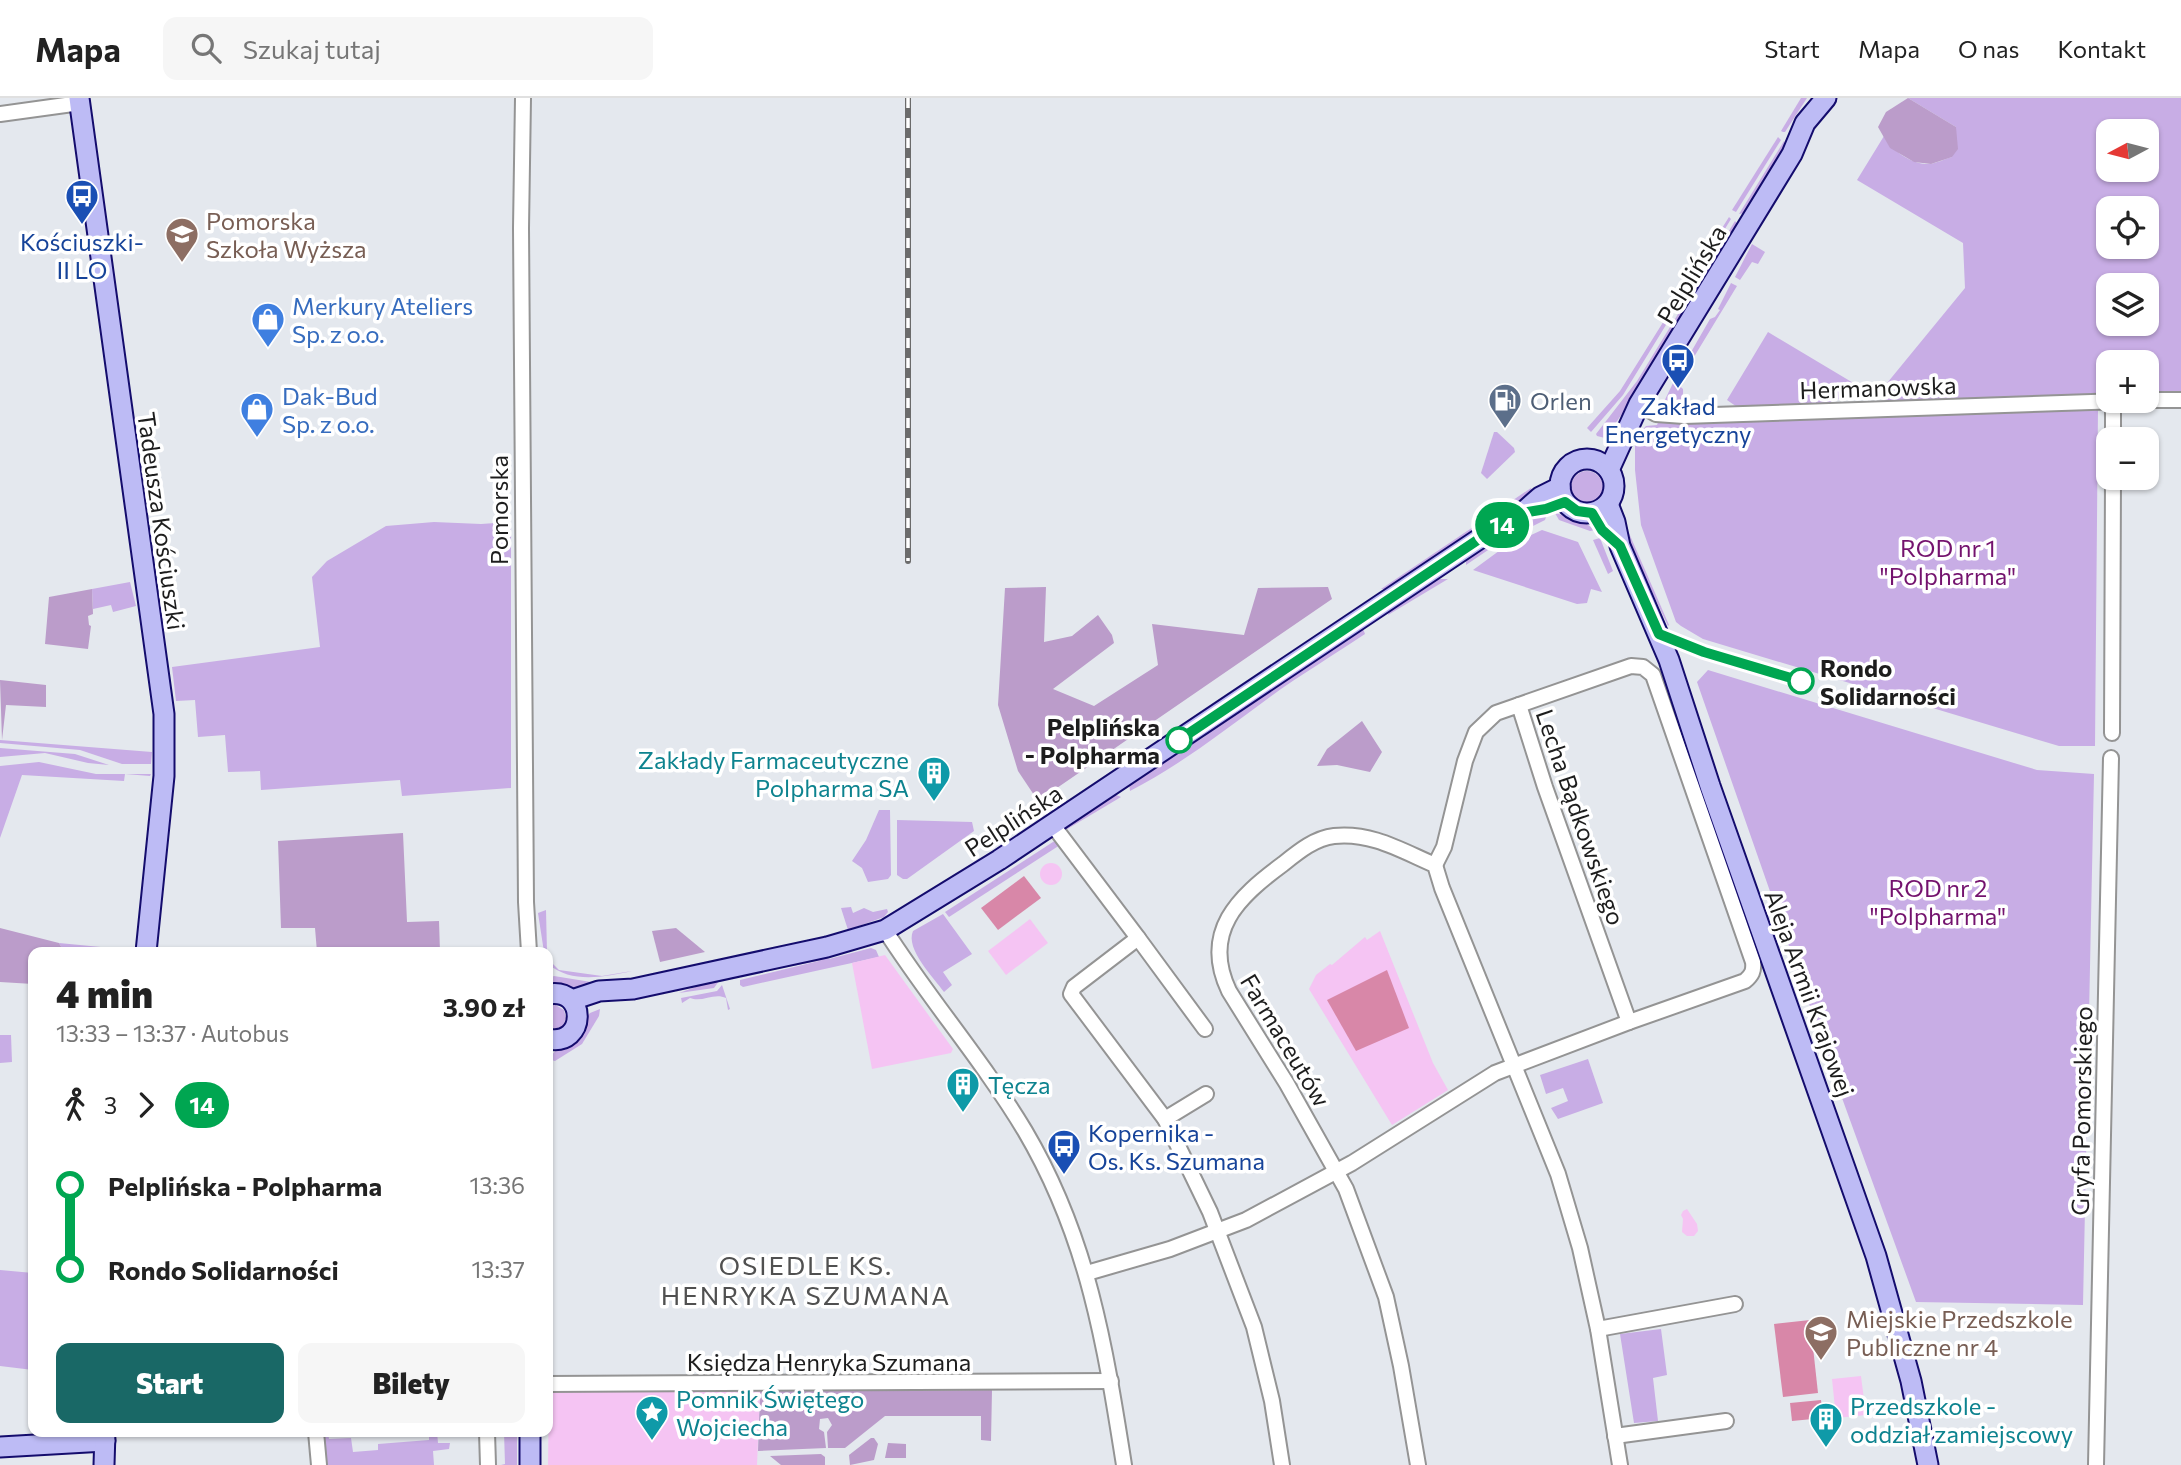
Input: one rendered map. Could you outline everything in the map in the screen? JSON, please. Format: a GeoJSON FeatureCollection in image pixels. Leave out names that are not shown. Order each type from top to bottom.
{"type":"FeatureCollection","features":[{"type":"Feature","properties":{"kind":"street","name":"Pomorska"},"geometry":{"type":"LineString","coordinates":[[523,98],[521,228],[529,947]]}},
{"type":"Feature","properties":{"kind":"street","name":"Pelplińska"},"geometry":{"type":"LineString","coordinates":[[1601,465],[1791,154],[1814,129],[1827,98]]}},
{"type":"Feature","properties":{"kind":"street"},"geometry":{"type":"LineString","coordinates":[[0,114],[80,101]]}},
{"type":"Feature","properties":{"kind":"street","name":"Tadeusza Kościuszki"},"geometry":{"type":"LineString","coordinates":[[80,101],[164,713],[164,776],[147,947]]}},
{"type":"Feature","properties":{"kind":"street"},"geometry":{"type":"LineString","coordinates":[[2159,400],[2181,400]]}},
{"type":"Feature","properties":{"kind":"street","name":"Hermanowska"},"geometry":{"type":"LineString","coordinates":[[1635,411],[1684,416],[2096,402]]}},
{"type":"Feature","properties":{"kind":"street"},"geometry":{"type":"LineString","coordinates":[[1581,460],[1601,465],[1614,483],[1614,491],[1600,508],[1577,511],[1563,495],[1564,472],[1581,460]]}},
{"type":"Feature","properties":{"kind":"street"},"geometry":{"type":"LineString","coordinates":[[2112,733],[2113,490]]}},
{"type":"Feature","properties":{"kind":"street","name":"Pelplińska"},"geometry":{"type":"LineString","coordinates":[[553,1043],[571,1034],[576,1026],[575,1009],[633,989],[827,947],[885,930],[928,906],[1491,531],[1522,513],[1546,509],[1563,495]]}},
{"type":"Feature","properties":{"kind":"street","name":"Aleja Armii Krajowej"},"geometry":{"type":"LineString","coordinates":[[1600,508],[1602,530],[1620,546],[1669,660],[1710,786],[1877,1256],[1911,1381],[1928,1465]]}},
{"type":"Feature","properties":{"kind":"street","name":"Aleja Armii Krajowej"},"geometry":{"type":"LineString","coordinates":[[1518,705],[1631,666],[1643,667],[1653,675],[1754,970],[1745,981],[1629,1021]]}},
{"type":"Feature","properties":{"kind":"street","name":"Lecha Bądkowskiego"},"geometry":{"type":"LineString","coordinates":[[1435,865],[1444,847],[1465,761],[1476,732],[1496,713],[1518,705],[1629,1021]]}},
{"type":"Feature","properties":{"kind":"street","name":"Gryfa Pomorskiego"},"geometry":{"type":"LineString","coordinates":[[2096,1465],[2112,758]]}},
{"type":"Feature","properties":{"kind":"street"},"geometry":{"type":"LineString","coordinates":[[1052,824],[1205,1029]]}},
{"type":"Feature","properties":{"kind":"street","name":"Farmaceutów"},"geometry":{"type":"LineString","coordinates":[[1418,1465],[1386,1297],[1351,1199],[1222,977],[1219,960],[1222,932],[1230,914],[1249,891],[1304,848],[1322,839],[1334,836],[1369,838],[1390,844],[1435,865]]}},
{"type":"Feature","properties":{"kind":"street"},"geometry":{"type":"LineString","coordinates":[[1435,865],[1441,888],[1558,1174],[1580,1248],[1598,1329],[1620,1465]]}},
{"type":"Feature","properties":{"kind":"street","name":"Pomorska"},"geometry":{"type":"LineString","coordinates":[[527,922],[534,947]]}},
{"type":"Feature","properties":{"kind":"street"},"geometry":{"type":"LineString","coordinates":[[885,930],[1026,1133],[1063,1208],[1087,1273],[1099,1320],[1124,1465]]}},
{"type":"Feature","properties":{"kind":"street"},"geometry":{"type":"LineString","coordinates":[[1138,938],[1074,987],[1071,994],[1165,1119],[1219,1231],[1254,1326],[1272,1401],[1282,1465]]}},
{"type":"Feature","properties":{"kind":"street"},"geometry":{"type":"LineString","coordinates":[[553,992],[559,993],[575,1009]]}},
{"type":"Feature","properties":{"kind":"street"},"geometry":{"type":"LineString","coordinates":[[1087,1273],[1170,1249],[1246,1220],[1337,1172],[1496,1073],[1629,1021]]}},
{"type":"Feature","properties":{"kind":"street"},"geometry":{"type":"LineString","coordinates":[[1165,1119],[1206,1094]]}},
{"type":"Feature","properties":{"kind":"street"},"geometry":{"type":"LineString","coordinates":[[1598,1329],[1735,1304]]}},
{"type":"Feature","properties":{"kind":"street","name":"Księdza Henryka Szumana"},"geometry":{"type":"LineString","coordinates":[[553,1384],[1111,1381]]}},
{"type":"Feature","properties":{"kind":"street"},"geometry":{"type":"LineString","coordinates":[[1615,1436],[1726,1421]]}},
{"type":"Feature","properties":{"kind":"street"},"geometry":{"type":"LineString","coordinates":[[0,1447],[95,1437]]}},
{"type":"Feature","properties":{"kind":"street"},"geometry":{"type":"LineString","coordinates":[[104,1465],[105,1437]]}},
{"type":"Feature","properties":{"kind":"street"},"geometry":{"type":"LineString","coordinates":[[316,1437],[319,1465]]}},
{"type":"Feature","properties":{"kind":"street"},"geometry":{"type":"LineString","coordinates":[[488,1437],[488,1465]]}},
{"type":"Feature","properties":{"kind":"street"},"geometry":{"type":"LineString","coordinates":[[530,1437],[530,1465]]}},
{"type":"Feature","properties":{"kind":"green space"},"geometry":{"type":"Polygon","coordinates":[[[1801,98],[1807,98],[1785,132],[1781,131],[1801,98]]]}},
{"type":"Feature","properties":{"kind":"green space"},"geometry":{"type":"Polygon","coordinates":[[[1908,98],[2181,98],[2181,393],[2159,394],[2159,350],[2096,350],[2096,397],[1887,406],[1882,388],[1872,396],[1843,397],[1825,404],[1740,409],[1727,400],[1768,332],[1855,384],[1883,388],[1965,288],[1963,243],[1857,180],[1884,136],[1903,156],[1916,162],[1930,164],[1952,157],[1956,127],[1908,98]]]}},
{"type":"Feature","properties":{"kind":"green space"},"geometry":{"type":"Polygon","coordinates":[[[1778,137],[1781,140],[1736,212],[1732,210],[1778,137]]]}},
{"type":"Feature","properties":{"kind":"green space"},"geometry":{"type":"Polygon","coordinates":[[[1784,141],[1786,148],[1745,213],[1739,214],[1784,141]]]}},
{"type":"Feature","properties":{"kind":"green space"},"geometry":{"type":"Polygon","coordinates":[[[1729,217],[1731,219],[1623,395],[1591,432],[1587,428],[1620,391],[1729,217]]]}},
{"type":"Feature","properties":{"kind":"green space"},"geometry":{"type":"Polygon","coordinates":[[[1735,221],[1738,225],[1639,390],[1605,438],[1597,436],[1637,381],[1735,221]]]}},
{"type":"Feature","properties":{"kind":"green space"},"geometry":{"type":"Polygon","coordinates":[[[1752,244],[1765,252],[1758,264],[1752,262],[1740,280],[1735,277],[1752,244]]]}},
{"type":"Feature","properties":{"kind":"green space"},"geometry":{"type":"Polygon","coordinates":[[[1731,283],[1737,286],[1683,375],[1679,373],[1710,319],[1720,310],[1718,309],[1731,283]]]}},
{"type":"Feature","properties":{"kind":"green space"},"geometry":{"type":"Polygon","coordinates":[[[1674,381],[1683,389],[1682,399],[1674,407],[1660,410],[1674,381]]]}},
{"type":"Feature","properties":{"kind":"green space","name":"ROD nr 1 \"Polpharma\""},"geometry":{"type":"Polygon","coordinates":[[[2096,407],[2095,746],[2059,746],[1703,639],[1676,622],[1641,525],[1635,470],[1635,438],[1646,426],[1657,425],[1659,420],[1785,420],[2096,407]]]}},
{"type":"Feature","properties":{"kind":"green space"},"geometry":{"type":"Polygon","coordinates":[[[1494,432],[1514,448],[1515,452],[1487,479],[1481,473],[1494,432]]]}},
{"type":"Feature","properties":{"kind":"green space"},"geometry":{"type":"Polygon","coordinates":[[[1587,471],[1598,476],[1603,487],[1598,498],[1587,503],[1576,498],[1571,487],[1576,476],[1587,471]]]}},
{"type":"Feature","properties":{"kind":"green space"},"geometry":{"type":"Polygon","coordinates":[[[1531,488],[1535,494],[1391,589],[1381,589],[1531,488]]]}},
{"type":"Feature","properties":{"kind":"green space"},"geometry":{"type":"Polygon","coordinates":[[[1555,513],[1581,520],[1595,530],[1590,531],[1559,520],[1555,513]]]}},
{"type":"Feature","properties":{"kind":"green space"},"geometry":{"type":"Polygon","coordinates":[[[1544,515],[1545,520],[1497,544],[1466,565],[1466,558],[1494,539],[1544,515]]]}},
{"type":"Feature","properties":{"kind":"green space"},"geometry":{"type":"Polygon","coordinates":[[[434,522],[511,522],[511,788],[402,796],[400,780],[261,790],[260,771],[228,772],[225,735],[198,737],[195,700],[176,701],[172,667],[320,647],[312,577],[327,561],[386,526],[434,522]]]}},
{"type":"Feature","properties":{"kind":"green space"},"geometry":{"type":"Polygon","coordinates":[[[1625,524],[1669,625],[1668,626],[1621,526],[1625,524]]]}},
{"type":"Feature","properties":{"kind":"green space"},"geometry":{"type":"Polygon","coordinates":[[[1542,530],[1578,542],[1602,592],[1591,589],[1587,603],[1577,604],[1473,570],[1503,548],[1542,530]]]}},
{"type":"Feature","properties":{"kind":"green space"},"geometry":{"type":"Polygon","coordinates":[[[1600,538],[1613,571],[1608,574],[1593,540],[1600,538]]]}},
{"type":"Feature","properties":{"kind":"green space"},"geometry":{"type":"Polygon","coordinates":[[[1448,579],[1388,615],[1389,611],[1431,581],[1448,579]]]}},
{"type":"Feature","properties":{"kind":"green space"},"geometry":{"type":"Polygon","coordinates":[[[130,582],[136,606],[113,612],[111,605],[93,609],[92,589],[130,582]]]}},
{"type":"Feature","properties":{"kind":"green space"},"geometry":{"type":"Polygon","coordinates":[[[1362,626],[1365,634],[1281,689],[1184,759],[1130,791],[1129,783],[1204,737],[1224,717],[1362,626]]]}},
{"type":"Feature","properties":{"kind":"green space","name":"ROD nr 2 \"Polpharma\""},"geometry":{"type":"Polygon","coordinates":[[[1708,670],[2037,770],[2094,774],[2083,1305],[1916,1302],[1697,682],[1708,670]]]}},
{"type":"Feature","properties":{"kind":"green space"},"geometry":{"type":"Polygon","coordinates":[[[0,740],[152,752],[151,764],[122,764],[80,750],[0,743],[0,740]]]}},
{"type":"Feature","properties":{"kind":"green space"},"geometry":{"type":"Polygon","coordinates":[[[0,748],[75,754],[109,765],[45,753],[0,757],[0,748]]]}},
{"type":"Feature","properties":{"kind":"green space"},"geometry":{"type":"Polygon","coordinates":[[[39,762],[96,774],[125,774],[124,781],[22,775],[0,838],[0,766],[39,762]]]}},
{"type":"Feature","properties":{"kind":"green space"},"geometry":{"type":"Polygon","coordinates":[[[1114,794],[1121,797],[1064,831],[1064,827],[1114,794]]]}},
{"type":"Feature","properties":{"kind":"green space"},"geometry":{"type":"Polygon","coordinates":[[[879,810],[890,810],[891,875],[888,879],[868,882],[862,868],[852,861],[866,840],[879,810]]]}},
{"type":"Feature","properties":{"kind":"green space"},"geometry":{"type":"Polygon","coordinates":[[[897,820],[972,822],[974,831],[907,879],[903,879],[897,875],[897,820]]]}},
{"type":"Feature","properties":{"kind":"green space"},"geometry":{"type":"Polygon","coordinates":[[[1056,840],[1060,845],[949,917],[945,912],[1056,840]]]}},
{"type":"Feature","properties":{"kind":"green space"},"geometry":{"type":"Polygon","coordinates":[[[851,907],[853,913],[864,908],[873,912],[887,909],[888,912],[884,917],[848,930],[841,908],[851,907]]]}},
{"type":"Feature","properties":{"kind":"green space"},"geometry":{"type":"Polygon","coordinates":[[[546,910],[547,947],[543,947],[538,913],[546,910]]]}},
{"type":"Feature","properties":{"kind":"green space"},"geometry":{"type":"Polygon","coordinates":[[[943,914],[972,954],[943,972],[952,985],[944,992],[917,955],[912,938],[913,931],[943,914]]]}},
{"type":"Feature","properties":{"kind":"green space"},"geometry":{"type":"Polygon","coordinates":[[[59,943],[101,947],[61,947],[59,943]]]}},
{"type":"Feature","properties":{"kind":"green space"},"geometry":{"type":"Polygon","coordinates":[[[871,948],[876,950],[879,957],[743,987],[740,985],[740,980],[823,960],[742,976],[745,973],[826,956],[829,959],[871,948]]]}},
{"type":"Feature","properties":{"kind":"green space"},"geometry":{"type":"Polygon","coordinates":[[[553,964],[559,970],[602,976],[632,971],[599,977],[578,977],[557,970],[553,964]]]}},
{"type":"Feature","properties":{"kind":"green space"},"geometry":{"type":"Polygon","coordinates":[[[553,976],[591,982],[594,988],[581,991],[564,989],[553,983],[553,976]]]}},
{"type":"Feature","properties":{"kind":"green space"},"geometry":{"type":"Polygon","coordinates":[[[720,978],[724,979],[714,988],[679,993],[720,978]]]}},
{"type":"Feature","properties":{"kind":"green space"},"geometry":{"type":"Polygon","coordinates":[[[722,985],[730,1009],[728,1010],[726,998],[722,996],[690,998],[682,1003],[681,998],[717,991],[722,985]]]}},
{"type":"Feature","properties":{"kind":"green space"},"geometry":{"type":"Polygon","coordinates":[[[553,1004],[564,1010],[566,1018],[563,1026],[553,1029],[553,1004]]]}},
{"type":"Feature","properties":{"kind":"green space"},"geometry":{"type":"Polygon","coordinates":[[[600,1009],[599,1016],[582,1044],[553,1060],[553,1054],[590,1013],[600,1009]]]}},
{"type":"Feature","properties":{"kind":"green space"},"geometry":{"type":"Polygon","coordinates":[[[0,1035],[11,1035],[12,1062],[0,1063],[0,1035]]]}},
{"type":"Feature","properties":{"kind":"green space"},"geometry":{"type":"Polygon","coordinates":[[[1588,1059],[1603,1103],[1558,1119],[1551,1108],[1568,1101],[1563,1088],[1546,1094],[1540,1075],[1588,1059]]]}},
{"type":"Feature","properties":{"kind":"green space"},"geometry":{"type":"Polygon","coordinates":[[[0,1270],[28,1273],[28,1369],[0,1366],[0,1270]]]}},
{"type":"Feature","properties":{"kind":"green space"},"geometry":{"type":"Polygon","coordinates":[[[1661,1329],[1667,1375],[1653,1378],[1658,1421],[1634,1423],[1620,1334],[1661,1329]]]}},
{"type":"Feature","properties":{"kind":"green space"},"geometry":{"type":"Polygon","coordinates":[[[322,1437],[351,1438],[353,1452],[378,1450],[378,1444],[429,1440],[429,1437],[437,1437],[438,1443],[450,1443],[449,1449],[433,1451],[434,1465],[324,1465],[322,1437]]]}},
{"type":"Feature","properties":{"kind":"green space"},"geometry":{"type":"Polygon","coordinates":[[[504,1437],[517,1437],[517,1465],[501,1465],[505,1464],[504,1437]]]}},
{"type":"Feature","properties":{"kind":"shaded area"},"geometry":{"type":"Polygon","coordinates":[[[1908,98],[1956,127],[1958,149],[1952,157],[1931,164],[1914,162],[1890,148],[1878,127],[1886,112],[1908,98]]]}},
{"type":"Feature","properties":{"kind":"shaded area"},"geometry":{"type":"Polygon","coordinates":[[[1046,587],[1044,642],[1072,636],[1098,615],[1112,635],[1114,643],[1053,689],[1094,706],[1158,665],[1152,624],[1244,635],[1258,588],[1328,587],[1332,599],[1038,801],[1018,771],[998,705],[1005,588],[1046,587]]]}},
{"type":"Feature","properties":{"kind":"shaded area"},"geometry":{"type":"Polygon","coordinates":[[[92,589],[93,614],[88,616],[91,626],[88,649],[45,644],[49,597],[92,589]]]}},
{"type":"Feature","properties":{"kind":"shaded area"},"geometry":{"type":"Polygon","coordinates":[[[0,680],[46,685],[46,707],[6,705],[2,740],[0,680]]]}},
{"type":"Feature","properties":{"kind":"shaded area"},"geometry":{"type":"Polygon","coordinates":[[[1362,721],[1382,752],[1370,772],[1337,765],[1317,766],[1327,749],[1362,721]]]}},
{"type":"Feature","properties":{"kind":"shaded area"},"geometry":{"type":"Polygon","coordinates":[[[403,833],[407,922],[439,921],[440,947],[317,947],[315,928],[281,928],[278,841],[403,833]]]}},
{"type":"Feature","properties":{"kind":"shaded area"},"geometry":{"type":"Polygon","coordinates":[[[1051,863],[1059,866],[1062,874],[1059,882],[1051,885],[1043,882],[1040,874],[1043,866],[1051,863]]]}},
{"type":"Feature","properties":{"kind":"shaded area"},"geometry":{"type":"Polygon","coordinates":[[[1024,876],[1041,898],[998,930],[981,908],[1024,876]]]}},
{"type":"Feature","properties":{"kind":"shaded area"},"geometry":{"type":"Polygon","coordinates":[[[1030,919],[1048,943],[1006,975],[988,951],[1030,919]]]}},
{"type":"Feature","properties":{"kind":"shaded area"},"geometry":{"type":"Polygon","coordinates":[[[0,928],[59,943],[61,947],[28,947],[28,984],[0,982],[0,928]]]}},
{"type":"Feature","properties":{"kind":"shaded area"},"geometry":{"type":"Polygon","coordinates":[[[676,928],[705,952],[660,962],[652,931],[676,928]]]}},
{"type":"Feature","properties":{"kind":"shaded area"},"geometry":{"type":"Polygon","coordinates":[[[1380,931],[1433,1063],[1448,1090],[1392,1125],[1309,989],[1316,975],[1365,937],[1367,940],[1380,931]]]}},
{"type":"Feature","properties":{"kind":"shaded area"},"geometry":{"type":"Polygon","coordinates":[[[885,955],[953,1049],[951,1053],[872,1069],[852,963],[885,955]]]}},
{"type":"Feature","properties":{"kind":"shaded area"},"geometry":{"type":"Polygon","coordinates":[[[1387,970],[1409,1028],[1356,1051],[1327,1000],[1387,970]]]}},
{"type":"Feature","properties":{"kind":"shaded area"},"geometry":{"type":"Polygon","coordinates":[[[1687,1209],[1697,1224],[1698,1231],[1694,1236],[1687,1236],[1682,1232],[1681,1215],[1687,1209]]]}},
{"type":"Feature","properties":{"kind":"shaded area"},"geometry":{"type":"Polygon","coordinates":[[[1810,1320],[1818,1393],[1783,1397],[1774,1324],[1810,1320]]]}},
{"type":"Feature","properties":{"kind":"shaded area"},"geometry":{"type":"Polygon","coordinates":[[[1861,1376],[1866,1415],[1836,1418],[1832,1379],[1861,1376]]]}},
{"type":"Feature","properties":{"kind":"shaded area"},"geometry":{"type":"Polygon","coordinates":[[[553,1390],[760,1391],[757,1465],[548,1465],[548,1437],[553,1437],[553,1390]]]}},
{"type":"Feature","properties":{"kind":"shaded area"},"geometry":{"type":"Polygon","coordinates":[[[992,1390],[991,1441],[981,1440],[981,1416],[885,1416],[845,1448],[828,1448],[827,1432],[832,1425],[828,1418],[820,1419],[819,1429],[824,1432],[826,1448],[758,1451],[760,1391],[992,1390]]]}},
{"type":"Feature","properties":{"kind":"shaded area"},"geometry":{"type":"Polygon","coordinates":[[[1821,1400],[1823,1418],[1792,1421],[1790,1403],[1821,1400]]]}},
{"type":"Feature","properties":{"kind":"shaded area"},"geometry":{"type":"Polygon","coordinates":[[[871,1438],[878,1444],[874,1460],[850,1465],[849,1455],[871,1438]]]}},
{"type":"Feature","properties":{"kind":"shaded area"},"geometry":{"type":"Polygon","coordinates":[[[888,1443],[906,1444],[906,1458],[885,1458],[888,1443]]]}},
{"type":"Feature","properties":{"kind":"shaded area"},"geometry":{"type":"Polygon","coordinates":[[[821,1454],[825,1457],[825,1465],[781,1465],[770,1456],[821,1454]]]}},
{"type":"Feature","properties":{"kind":"railway"},"geometry":{"type":"LineString","coordinates":[[908,98],[908,561]]}},
{"type":"Feature","properties":{"kind":"bus line","name":"14"},"geometry":{"type":"LineString","coordinates":[[1179,740],[1491,531],[1522,513],[1565,502],[1577,511],[1592,513],[1602,530],[1620,546],[1659,634],[1704,652],[1801,681]]}},
{"type":"Feature","properties":{"kind":"place","name":"Kościuszki- II LO"},"geometry":{"type":"Point","coordinates":[82,226]}},
{"type":"Feature","properties":{"kind":"place","name":"Pomorska Szkoła Wyższa"},"geometry":{"type":"Point","coordinates":[182,264]}},
{"type":"Feature","properties":{"kind":"place","name":"Merkury Ateliers Sp. z o.o."},"geometry":{"type":"Point","coordinates":[268,349]}},
{"type":"Feature","properties":{"kind":"place","name":"Zakład Energetyczny"},"geometry":{"type":"Point","coordinates":[1678,390]}},
{"type":"Feature","properties":{"kind":"place","name":"Orlen"},"geometry":{"type":"Point","coordinates":[1505,430]}},
{"type":"Feature","properties":{"kind":"place","name":"Dak-Bud Sp. z o.o."},"geometry":{"type":"Point","coordinates":[257,439]}},
{"type":"Feature","properties":{"kind":"place","name":"Rondo Solidarności"},"geometry":{"type":"Point","coordinates":[1801,681]}},
{"type":"Feature","properties":{"kind":"place","name":"Pelplińska - Polpharma"},"geometry":{"type":"Point","coordinates":[1179,740]}},
{"type":"Feature","properties":{"kind":"place","name":"Zakłady Farmaceutyczne Polpharma SA"},"geometry":{"type":"Point","coordinates":[934,803]}},
{"type":"Feature","properties":{"kind":"place","name":"Tęcza"},"geometry":{"type":"Point","coordinates":[963,1114]}},
{"type":"Feature","properties":{"kind":"place","name":"Kopernika - Os. Ks. Szumana"},"geometry":{"type":"Point","coordinates":[1064,1176]}},
{"type":"Feature","properties":{"kind":"place","name":"Miejskie Przedszkole Publiczne nr 4"},"geometry":{"type":"Point","coordinates":[1821,1362]}},
{"type":"Feature","properties":{"kind":"place","name":"Pomnik Świętego Wojciecha"},"geometry":{"type":"Point","coordinates":[652,1442]}},
{"type":"Feature","properties":{"kind":"place","name":"Przedszkole - oddział zamiejscowy"},"geometry":{"type":"Point","coordinates":[1826,1449]}},
{"type":"Feature","properties":{"kind":"district","name":"OSIEDLE KS. HENRYKA SZUMANA"},"geometry":{"type":"Point","coordinates":[806,1279]}}]}
